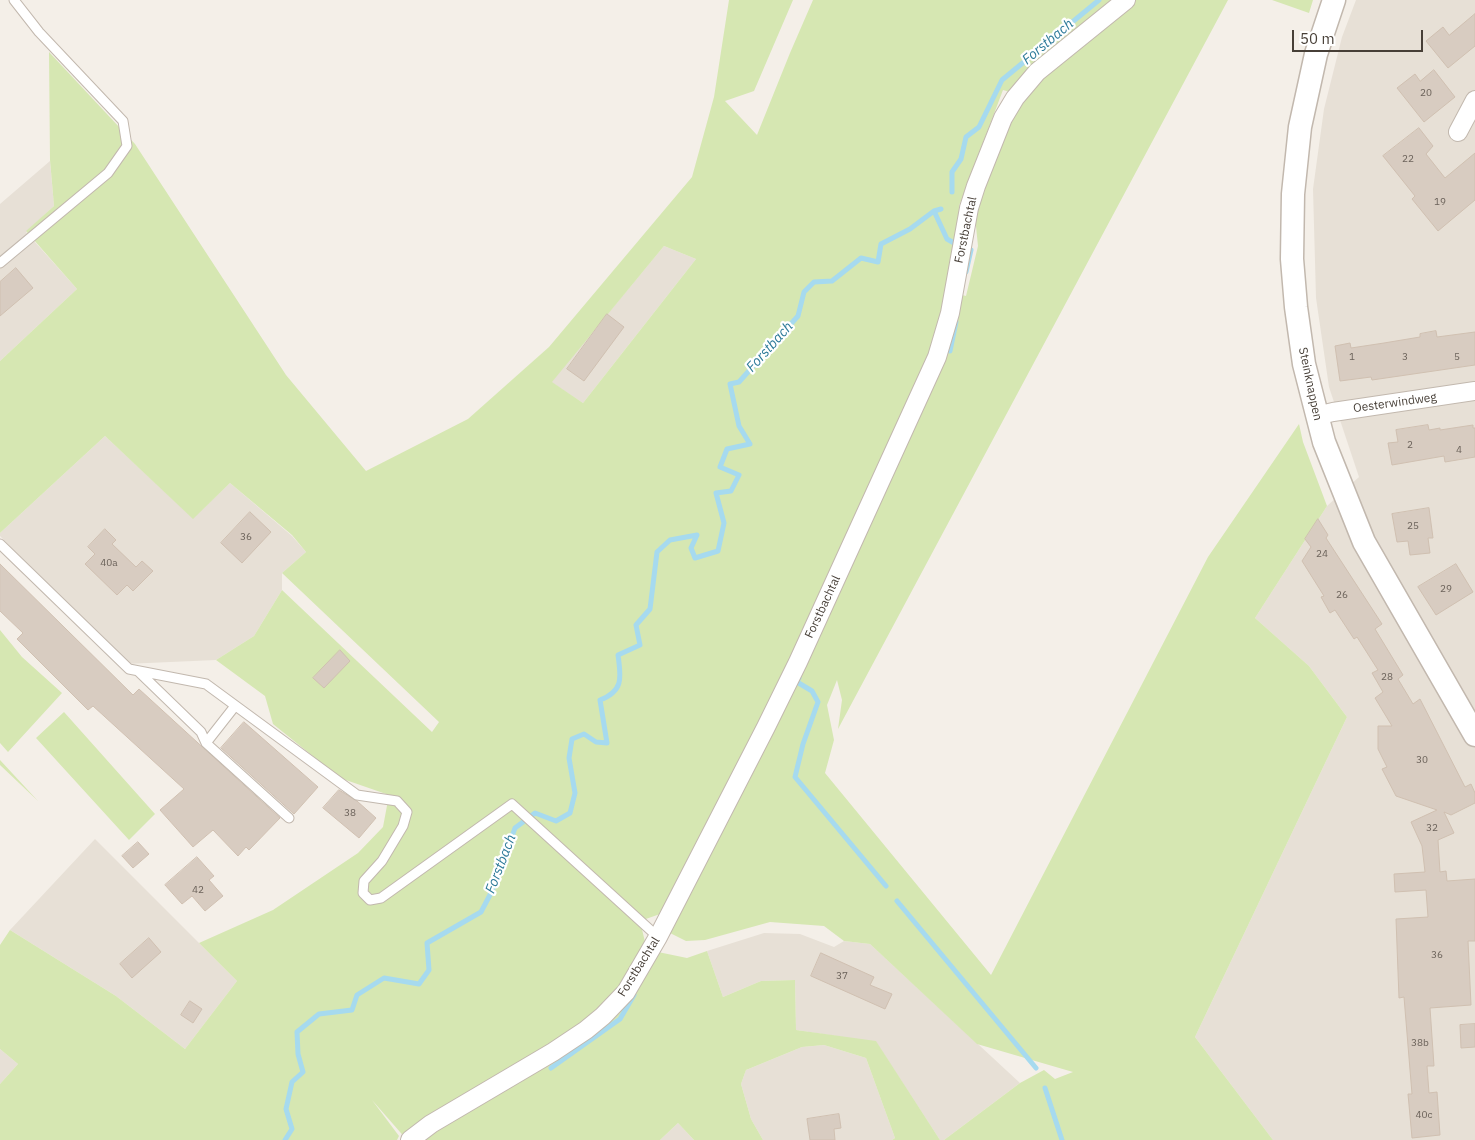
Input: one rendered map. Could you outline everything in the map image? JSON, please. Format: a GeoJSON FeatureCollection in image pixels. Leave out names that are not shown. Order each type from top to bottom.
{"type":"FeatureCollection","features":[{"type":"Feature","properties":{"kind":"street","name":"Forstbachtal"},"geometry":{"type":"LineString","coordinates":[[410,1140],[432,1124],[553,1052],[603,1016],[626,992],[658,938],[798,662],[937,357],[950,313],[969,208],[1003,118],[1015,98],[1037,72],[1126,0]]}},
{"type":"Feature","properties":{"kind":"street","name":"Steinknappen"},"geometry":{"type":"LineString","coordinates":[[1334,0],[1316,54],[1300,126],[1293,194],[1292,259],[1304,364],[1316,416],[1344,494],[1364,542],[1475,735]]}},
{"type":"Feature","properties":{"kind":"street"},"geometry":{"type":"LineString","coordinates":[[1458,132],[1475,100]]}},
{"type":"Feature","properties":{"kind":"street","name":"Oesterwindweg"},"geometry":{"type":"LineString","coordinates":[[1316,416],[1475,391]]}},
{"type":"Feature","properties":{"kind":"lane"},"geometry":{"type":"LineString","coordinates":[[0,263],[108,173],[127,146],[123,121],[39,32],[14,0]]}},
{"type":"Feature","properties":{"kind":"lane"},"geometry":{"type":"LineString","coordinates":[[0,544],[129,669],[206,684],[357,795],[396,801],[407,812],[403,826],[382,861],[364,881],[363,893],[370,900],[381,898],[512,804],[658,938]]}},
{"type":"Feature","properties":{"kind":"lane"},"geometry":{"type":"LineString","coordinates":[[138,671],[200,732],[206,742],[289,818]]}},
{"type":"Feature","properties":{"kind":"lane"},"geometry":{"type":"LineString","coordinates":[[206,742],[235,706]]}},
{"type":"Feature","properties":{"kind":"shaded area"},"geometry":{"type":"Polygon","coordinates":[[[1356,0],[1475,0],[1475,1140],[1273,1140],[1195,1037],[1347,717],[1309,666],[1255,618],[1327,506],[1359,477],[1329,387],[1316,298],[1313,189],[1324,109],[1342,37],[1356,0]]]}},
{"type":"Feature","properties":{"kind":"shaded area"},"geometry":{"type":"Polygon","coordinates":[[[50,161],[54,206],[26,232],[77,289],[0,361],[0,204],[50,161]]]}},
{"type":"Feature","properties":{"kind":"shaded area"},"geometry":{"type":"Polygon","coordinates":[[[664,246],[696,259],[583,403],[551,382],[664,246]]]}},
{"type":"Feature","properties":{"kind":"shaded area"},"geometry":{"type":"Polygon","coordinates":[[[105,436],[193,518],[230,483],[292,536],[306,552],[282,573],[282,590],[254,636],[216,660],[125,664],[0,536],[0,533],[105,436]]]}},
{"type":"Feature","properties":{"kind":"shaded area"},"geometry":{"type":"Polygon","coordinates":[[[95,839],[237,981],[185,1049],[116,996],[10,930],[95,839]]]}},
{"type":"Feature","properties":{"kind":"shaded area"},"geometry":{"type":"Polygon","coordinates":[[[764,933],[800,934],[834,947],[844,941],[870,944],[1020,1083],[944,1140],[940,1140],[876,1042],[796,1030],[795,980],[761,981],[723,997],[707,951],[764,933]]]}},
{"type":"Feature","properties":{"kind":"shaded area"},"geometry":{"type":"Polygon","coordinates":[[[824,1045],[866,1058],[895,1138],[892,1140],[763,1140],[751,1119],[741,1084],[746,1070],[802,1047],[824,1045]]]}},
{"type":"Feature","properties":{"kind":"shaded area"},"geometry":{"type":"Polygon","coordinates":[[[0,1049],[18,1064],[0,1084],[0,1049]]]}},
{"type":"Feature","properties":{"kind":"shaded area"},"geometry":{"type":"Polygon","coordinates":[[[678,1123],[694,1140],[660,1140],[678,1123]]]}},
{"type":"Feature","properties":{"kind":"green space"},"geometry":{"type":"Polygon","coordinates":[[[729,0],[793,0],[754,91],[725,101],[757,135],[813,0],[1228,0],[838,729],[842,700],[837,680],[827,705],[834,740],[825,773],[991,975],[1208,557],[1299,424],[1303,442],[1327,506],[1255,618],[1309,666],[1347,717],[1195,1037],[1273,1140],[944,1140],[1020,1083],[1044,1070],[1055,1079],[1073,1072],[977,1044],[870,944],[844,941],[824,926],[770,922],[705,940],[686,941],[670,933],[663,913],[640,921],[646,946],[658,952],[687,958],[707,951],[723,997],[761,981],[795,980],[796,1030],[876,1041],[940,1140],[892,1140],[895,1138],[866,1058],[824,1045],[802,1047],[746,1070],[741,1084],[751,1119],[763,1140],[694,1140],[678,1123],[660,1140],[407,1140],[372,1100],[399,1136],[397,1140],[0,1140],[0,1084],[18,1064],[0,1049],[0,945],[10,930],[116,996],[185,1049],[237,981],[199,943],[273,910],[358,853],[383,827],[389,795],[340,778],[273,724],[265,696],[216,660],[254,636],[282,590],[432,732],[439,722],[282,573],[306,552],[292,535],[230,483],[193,519],[105,436],[0,533],[0,361],[77,289],[26,231],[54,206],[50,160],[49,52],[135,144],[286,375],[366,471],[468,419],[549,347],[692,177],[714,97],[729,0]],[[1003,90],[959,206],[958,251],[946,291],[966,296],[978,246],[974,207],[1023,96],[1003,90]],[[664,246],[552,382],[583,403],[696,259],[664,246]]]}},
{"type":"Feature","properties":{"kind":"green space"},"geometry":{"type":"Polygon","coordinates":[[[1272,0],[1313,0],[1309,13],[1272,0]]]}},
{"type":"Feature","properties":{"kind":"green space"},"geometry":{"type":"Polygon","coordinates":[[[0,630],[22,657],[62,693],[8,752],[0,743],[0,630]]]}},
{"type":"Feature","properties":{"kind":"green space"},"geometry":{"type":"Polygon","coordinates":[[[64,712],[155,814],[129,840],[36,738],[64,712]]]}},
{"type":"Feature","properties":{"kind":"green space"},"geometry":{"type":"Polygon","coordinates":[[[0,760],[38,801],[0,765],[0,760]]]}},
{"type":"Feature","properties":{"kind":"building"},"geometry":{"type":"Polygon","coordinates":[[[1475,14],[1475,46],[1448,68],[1426,41],[1443,27],[1449,35],[1475,14]]]}},
{"type":"Feature","properties":{"kind":"building"},"geometry":{"type":"Polygon","coordinates":[[[1434,70],[1455,97],[1424,122],[1397,88],[1415,74],[1420,81],[1434,70]]]}},
{"type":"Feature","properties":{"kind":"building"},"geometry":{"type":"Polygon","coordinates":[[[1419,128],[1433,146],[1426,154],[1445,178],[1475,153],[1475,200],[1438,231],[1412,199],[1415,196],[1383,156],[1419,128]]]}},
{"type":"Feature","properties":{"kind":"building"},"geometry":{"type":"Polygon","coordinates":[[[16,268],[33,288],[0,316],[0,282],[16,268]]]}},
{"type":"Feature","properties":{"kind":"building"},"geometry":{"type":"Polygon","coordinates":[[[607,314],[624,327],[584,381],[567,369],[607,314]]]}},
{"type":"Feature","properties":{"kind":"building"},"geometry":{"type":"Polygon","coordinates":[[[1436,331],[1437,337],[1475,332],[1475,365],[1372,380],[1371,377],[1340,381],[1335,346],[1350,343],[1351,348],[1420,337],[1420,334],[1436,331]]]}},
{"type":"Feature","properties":{"kind":"building"},"geometry":{"type":"Polygon","coordinates":[[[1428,425],[1429,430],[1440,428],[1440,430],[1473,425],[1473,428],[1475,428],[1475,457],[1445,462],[1444,456],[1392,465],[1388,443],[1398,442],[1396,430],[1428,425]]]}},
{"type":"Feature","properties":{"kind":"building"},"geometry":{"type":"Polygon","coordinates":[[[1429,508],[1433,538],[1428,538],[1430,553],[1410,555],[1408,541],[1397,542],[1392,514],[1429,508]]]}},
{"type":"Feature","properties":{"kind":"building"},"geometry":{"type":"Polygon","coordinates":[[[250,512],[271,532],[242,563],[221,543],[250,512]]]}},
{"type":"Feature","properties":{"kind":"building"},"geometry":{"type":"Polygon","coordinates":[[[1318,519],[1328,535],[1326,538],[1382,624],[1375,629],[1403,675],[1398,679],[1413,704],[1420,699],[1465,787],[1471,784],[1475,793],[1475,803],[1451,815],[1444,812],[1454,833],[1438,840],[1440,872],[1446,871],[1447,881],[1475,879],[1475,941],[1468,941],[1471,1005],[1430,1008],[1434,1066],[1427,1066],[1429,1093],[1437,1092],[1440,1135],[1412,1138],[1408,1094],[1412,1094],[1404,997],[1399,998],[1396,919],[1428,917],[1426,890],[1395,892],[1394,874],[1425,872],[1422,846],[1411,822],[1437,810],[1396,796],[1382,769],[1387,767],[1378,749],[1378,726],[1392,726],[1375,698],[1383,692],[1372,673],[1378,670],[1357,637],[1354,639],[1335,610],[1330,613],[1321,597],[1324,596],[1302,561],[1311,547],[1305,539],[1318,519]]]}},
{"type":"Feature","properties":{"kind":"building"},"geometry":{"type":"Polygon","coordinates":[[[105,529],[116,540],[112,544],[136,567],[142,561],[153,571],[133,591],[127,585],[117,595],[85,564],[95,554],[88,547],[105,529]]]}},
{"type":"Feature","properties":{"kind":"building"},"geometry":{"type":"Polygon","coordinates":[[[0,564],[133,695],[139,689],[280,818],[249,850],[246,847],[238,856],[213,830],[193,847],[160,810],[184,789],[93,706],[88,710],[17,639],[23,633],[0,611],[0,564]]]}},
{"type":"Feature","properties":{"kind":"building"},"geometry":{"type":"Polygon","coordinates":[[[1456,564],[1473,592],[1436,615],[1418,587],[1456,564]]]}},
{"type":"Feature","properties":{"kind":"building"},"geometry":{"type":"Polygon","coordinates":[[[340,650],[350,661],[324,688],[313,678],[340,650]]]}},
{"type":"Feature","properties":{"kind":"building"},"geometry":{"type":"Polygon","coordinates":[[[244,722],[318,787],[294,814],[221,748],[244,722]]]}},
{"type":"Feature","properties":{"kind":"building"},"geometry":{"type":"Polygon","coordinates":[[[339,790],[357,801],[376,818],[359,838],[323,808],[339,790]]]}},
{"type":"Feature","properties":{"kind":"building"},"geometry":{"type":"Polygon","coordinates":[[[138,842],[149,854],[133,868],[122,856],[138,842]]]}},
{"type":"Feature","properties":{"kind":"building"},"geometry":{"type":"Polygon","coordinates":[[[197,857],[214,876],[209,880],[223,896],[205,911],[192,896],[182,904],[165,885],[197,857]]]}},
{"type":"Feature","properties":{"kind":"building"},"geometry":{"type":"Polygon","coordinates":[[[149,938],[161,952],[132,978],[120,964],[149,938]]]}},
{"type":"Feature","properties":{"kind":"building"},"geometry":{"type":"Polygon","coordinates":[[[821,953],[874,977],[870,985],[892,994],[885,1009],[811,976],[821,953]]]}},
{"type":"Feature","properties":{"kind":"building"},"geometry":{"type":"Polygon","coordinates":[[[190,1001],[202,1009],[193,1023],[181,1015],[190,1001]]]}},
{"type":"Feature","properties":{"kind":"building"},"geometry":{"type":"Polygon","coordinates":[[[1475,1024],[1475,1047],[1461,1048],[1460,1025],[1475,1024]]]}},
{"type":"Feature","properties":{"kind":"building"},"geometry":{"type":"Polygon","coordinates":[[[839,1114],[841,1128],[834,1129],[835,1140],[810,1140],[807,1119],[839,1114]]]}},
{"type":"Feature","properties":{"kind":"waterway","name":"Forstbach"},"geometry":{"type":"LineString","coordinates":[[952,192],[952,172],[961,159],[966,137],[979,127],[1002,80],[1099,0]]}},
{"type":"Feature","properties":{"kind":"waterway","name":"Forstbach"},"geometry":{"type":"LineString","coordinates":[[285,1140],[292,1129],[286,1109],[292,1082],[303,1072],[298,1054],[297,1032],[319,1014],[352,1010],[357,995],[384,978],[419,984],[429,970],[427,943],[481,912],[492,891],[515,828],[535,813],[556,821],[570,813],[575,793],[569,758],[572,739],[584,734],[596,742],[607,743],[600,700],[617,688],[620,677],[618,655],[640,645],[636,625],[650,609],[657,552],[670,540],[697,535],[691,548],[695,558],[718,551],[724,523],[716,493],[731,491],[739,475],[720,467],[727,449],[750,444],[739,426],[730,384],[739,382],[798,316],[804,292],[814,282],[832,281],[861,258],[878,262],[881,244],[910,229],[934,211],[941,209]]}},
{"type":"Feature","properties":{"kind":"waterway"},"geometry":{"type":"LineString","coordinates":[[934,211],[947,239],[954,243]]}},
{"type":"Feature","properties":{"kind":"waterway"},"geometry":{"type":"LineString","coordinates":[[966,272],[971,250]]}},
{"type":"Feature","properties":{"kind":"waterway"},"geometry":{"type":"LineString","coordinates":[[950,351],[956,322]]}},
{"type":"Feature","properties":{"kind":"waterway"},"geometry":{"type":"LineString","coordinates":[[799,678],[797,682],[812,691],[818,702],[803,744],[795,777],[886,886]]}},
{"type":"Feature","properties":{"kind":"waterway"},"geometry":{"type":"LineString","coordinates":[[897,901],[1036,1068]]}},
{"type":"Feature","properties":{"kind":"waterway"},"geometry":{"type":"LineString","coordinates":[[551,1068],[620,1019],[634,995]]}},
{"type":"Feature","properties":{"kind":"waterway"},"geometry":{"type":"LineString","coordinates":[[1045,1088],[1062,1140]]}}]}
